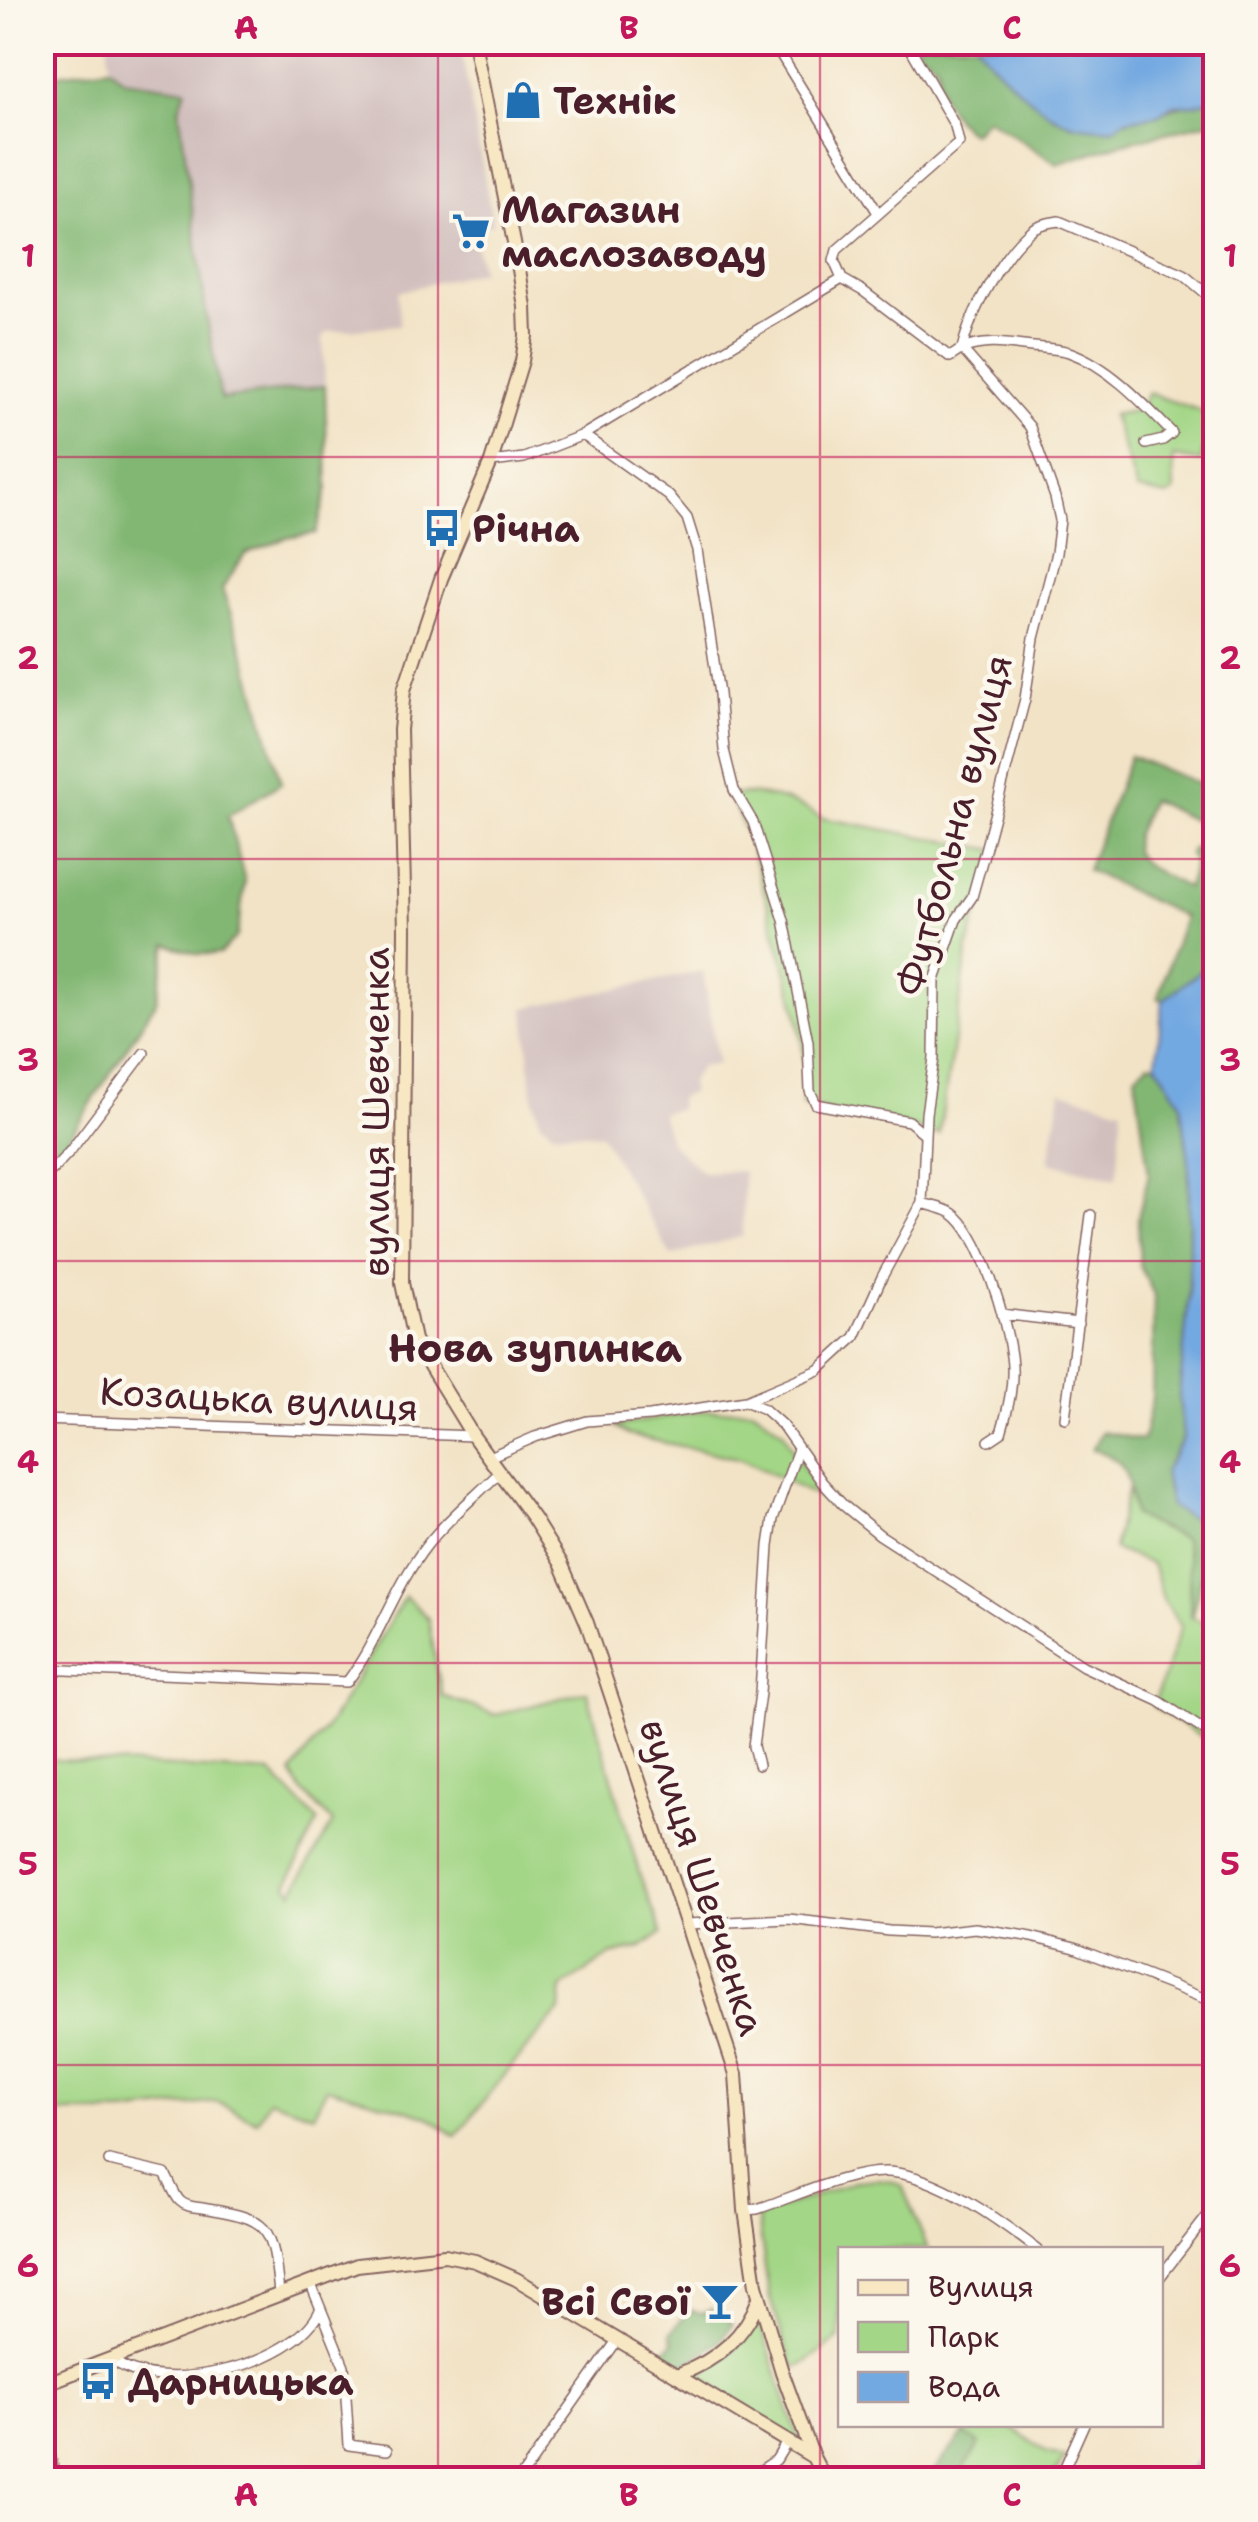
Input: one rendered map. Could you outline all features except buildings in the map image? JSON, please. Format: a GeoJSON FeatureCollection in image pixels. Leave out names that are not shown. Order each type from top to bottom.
{"type":"FeatureCollection","features":[{"type":"Feature","properties":{"kind":"street","name":"вулиця Шевченка"},"geometry":{"type":"LineString","coordinates":[[474,42],[526,307],[526,336],[491,462],[452,549],[404,690],[400,730],[406,929],[402,1283],[414,1340],[561,1563],[587,1623],[736,2074],[745,2210],[760,2298],[782,2372],[825,2480]]}},
{"type":"Feature","properties":{"kind":"street"},"geometry":{"type":"LineString","coordinates":[[773,42],[878,213]]}},
{"type":"Feature","properties":{"kind":"street"},"geometry":{"type":"LineString","coordinates":[[907,42],[955,126],[960,143],[838,250],[834,261],[842,280],[950,357],[978,343],[1065,351],[1079,356],[1128,389],[1172,433],[1146,444]]}},
{"type":"Feature","properties":{"kind":"street"},"geometry":{"type":"LineString","coordinates":[[962,349],[984,296],[1017,246],[1041,224],[1059,221],[1184,275],[1216,302]]}},
{"type":"Feature","properties":{"kind":"street"},"geometry":{"type":"LineString","coordinates":[[491,462],[524,458],[583,435],[842,280]]}},
{"type":"Feature","properties":{"kind":"street","name":"Футбольна вулиця"},"geometry":{"type":"LineString","coordinates":[[922,1204],[924,1134],[934,1058],[935,980],[956,920],[972,897],[984,854],[1026,698],[1034,638],[1056,553],[1060,520],[1030,427],[962,349]]}},
{"type":"Feature","properties":{"kind":"street"},"geometry":{"type":"LineString","coordinates":[[583,435],[670,496],[687,518],[697,550],[724,750],[734,790],[753,822],[784,920],[808,1042],[810,1091],[816,1104],[909,1122],[924,1134]]}},
{"type":"Feature","properties":{"kind":"street"},"geometry":{"type":"LineString","coordinates":[[42,1181],[95,1120],[144,1053]]}},
{"type":"Feature","properties":{"kind":"street"},"geometry":{"type":"LineString","coordinates":[[489,1457],[587,1421],[745,1401],[819,1370],[855,1337],[922,1204],[950,1212],[968,1228],[1002,1314],[1012,1358],[1011,1386],[1001,1433],[990,1441]]}},
{"type":"Feature","properties":{"kind":"street"},"geometry":{"type":"LineString","coordinates":[[1065,1418],[1091,1215]]}},
{"type":"Feature","properties":{"kind":"street"},"geometry":{"type":"LineString","coordinates":[[1002,1314],[1078,1323]]}},
{"type":"Feature","properties":{"kind":"street"},"geometry":{"type":"LineString","coordinates":[[745,1401],[764,1409],[782,1425],[843,1506],[880,1535],[1083,1666],[1159,1701],[1216,1738]]}},
{"type":"Feature","properties":{"kind":"street","name":"Козацька вулиця"},"geometry":{"type":"LineString","coordinates":[[42,1420],[474,1436]]}},
{"type":"Feature","properties":{"kind":"street"},"geometry":{"type":"LineString","coordinates":[[758,1765],[753,1746],[769,1546],[773,1519],[798,1450]]}},
{"type":"Feature","properties":{"kind":"street"},"geometry":{"type":"LineString","coordinates":[[42,1669],[347,1682],[364,1660],[425,1547],[500,1472]]}},
{"type":"Feature","properties":{"kind":"street"},"geometry":{"type":"LineString","coordinates":[[687,1924],[789,1919],[889,1931],[930,1933],[974,1928],[1028,1936],[1075,1948],[1216,2004]]}},
{"type":"Feature","properties":{"kind":"street"},"geometry":{"type":"LineString","coordinates":[[109,2160],[165,2174],[179,2200],[187,2206],[250,2217],[270,2238],[279,2293]]}},
{"type":"Feature","properties":{"kind":"street"},"geometry":{"type":"LineString","coordinates":[[745,2210],[855,2176],[888,2172],[938,2185],[1033,2247]]}},
{"type":"Feature","properties":{"kind":"street"},"geometry":{"type":"LineString","coordinates":[[1163,2273],[1216,2205]]}},
{"type":"Feature","properties":{"kind":"street"},"geometry":{"type":"LineString","coordinates":[[42,2385],[357,2265],[444,2255],[476,2261],[516,2279],[813,2457]]}},
{"type":"Feature","properties":{"kind":"street"},"geometry":{"type":"LineString","coordinates":[[310,2282],[344,2366],[350,2445],[387,2450]]}},
{"type":"Feature","properties":{"kind":"street"},"geometry":{"type":"LineString","coordinates":[[678,2374],[701,2366],[726,2348],[744,2328],[760,2298]]}},
{"type":"Feature","properties":{"kind":"street"},"geometry":{"type":"LineString","coordinates":[[112,2358],[126,2371],[142,2373],[175,2376],[223,2370],[262,2359],[294,2342],[315,2323],[320,2310]]}},
{"type":"Feature","properties":{"kind":"street"},"geometry":{"type":"LineString","coordinates":[[519,2480],[618,2339]]}},
{"type":"Feature","properties":{"kind":"street"},"geometry":{"type":"LineString","coordinates":[[42,2421],[56,2476],[88,2480]]}},
{"type":"Feature","properties":{"kind":"street"},"geometry":{"type":"LineString","coordinates":[[1059,2480],[1083,2427]]}},
{"type":"Feature","properties":{"kind":"street"},"geometry":{"type":"LineString","coordinates":[[746,2480],[776,2460],[787,2442]]}},
{"type":"Feature","properties":{"kind":"shaded area"},"geometry":{"type":"Polygon","coordinates":[[[108,43],[460,43],[493,224],[472,227],[481,271],[398,292],[400,325],[329,332],[323,337],[325,386],[222,399],[206,314],[124,80],[109,67],[108,43]]]}},
{"type":"Feature","properties":{"kind":"shaded area"},"geometry":{"type":"Polygon","coordinates":[[[703,971],[718,1064],[700,1067],[690,1084],[692,1092],[678,1099],[679,1109],[661,1113],[671,1144],[703,1172],[743,1171],[743,1236],[671,1256],[601,1134],[552,1131],[540,1120],[532,1093],[525,1008],[703,971]]]}},
{"type":"Feature","properties":{"kind":"shaded area"},"geometry":{"type":"Polygon","coordinates":[[[1061,1091],[1122,1108],[1117,1178],[1049,1162],[1061,1091]]]}},
{"type":"Feature","properties":{"kind":"green space"},"geometry":{"type":"Polygon","coordinates":[[[916,42],[976,43],[1037,104],[1071,124],[1124,121],[1215,99],[1215,121],[1057,164],[987,118],[972,133],[968,130],[943,98],[937,66],[920,52],[916,42]]]}},
{"type":"Feature","properties":{"kind":"green space"},"geometry":{"type":"Polygon","coordinates":[[[109,67],[124,80],[186,89],[179,108],[221,399],[325,386],[328,488],[316,533],[287,538],[245,554],[222,589],[251,674],[281,783],[228,816],[245,881],[237,936],[220,954],[198,954],[167,944],[156,1002],[63,1147],[43,1161],[43,76],[109,67]]]}},
{"type":"Feature","properties":{"kind":"green space"},"geometry":{"type":"Polygon","coordinates":[[[1148,393],[1210,414],[1210,435],[1200,461],[1173,457],[1174,492],[1167,496],[1137,490],[1112,415],[1138,410],[1148,393]]]}},
{"type":"Feature","properties":{"kind":"green space"},"geometry":{"type":"Polygon","coordinates":[[[1130,756],[1215,790],[1215,960],[1163,1000],[1158,998],[1184,917],[1087,870],[1130,756]],[[1151,800],[1135,836],[1134,852],[1145,865],[1187,888],[1194,863],[1189,854],[1194,848],[1208,848],[1213,841],[1212,829],[1151,800]]]}},
{"type":"Feature","properties":{"kind":"green space"},"geometry":{"type":"Polygon","coordinates":[[[729,795],[785,800],[822,818],[996,850],[969,944],[939,1134],[802,1105],[804,1059],[797,1012],[754,856],[729,795]]]}},
{"type":"Feature","properties":{"kind":"green space"},"geometry":{"type":"Polygon","coordinates":[[[1149,1063],[1156,1063],[1181,1102],[1189,1163],[1189,1295],[1179,1396],[1183,1438],[1164,1472],[1170,1507],[1215,1530],[1215,1564],[1206,1562],[1191,1618],[1184,1539],[1134,1516],[1121,1465],[1092,1450],[1101,1432],[1143,1440],[1152,1399],[1154,1295],[1140,1266],[1138,1217],[1149,1174],[1135,1075],[1149,1063]]]}},
{"type":"Feature","properties":{"kind":"green space"},"geometry":{"type":"Polygon","coordinates":[[[753,1409],[783,1431],[830,1503],[741,1459],[629,1435],[615,1426],[702,1411],[753,1409]]]}},
{"type":"Feature","properties":{"kind":"green space"},"geometry":{"type":"Polygon","coordinates":[[[1128,1488],[1135,1516],[1184,1539],[1191,1617],[1215,1626],[1215,1746],[1153,1706],[1181,1626],[1164,1602],[1152,1564],[1113,1549],[1128,1488]]]}},
{"type":"Feature","properties":{"kind":"green space"},"geometry":{"type":"Polygon","coordinates":[[[405,1596],[428,1618],[442,1696],[496,1715],[587,1691],[640,1876],[662,1933],[640,1948],[611,1955],[562,1988],[560,2011],[456,2136],[427,2116],[327,2087],[313,2114],[269,2099],[257,2121],[217,2102],[124,2113],[54,2113],[42,2065],[43,1759],[271,1773],[318,1821],[287,1885],[293,1892],[333,1823],[291,1774],[331,1721],[405,1596]]]}},
{"type":"Feature","properties":{"kind":"green space"},"geometry":{"type":"Polygon","coordinates":[[[876,2179],[902,2186],[927,2247],[838,2247],[838,2339],[793,2367],[769,2296],[758,2216],[857,2181],[876,2179]]]}},
{"type":"Feature","properties":{"kind":"green space"},"geometry":{"type":"Polygon","coordinates":[[[710,2309],[722,2313],[732,2325],[721,2341],[687,2364],[670,2360],[659,2351],[673,2342],[671,2333],[688,2310],[702,2313],[710,2309]]]}},
{"type":"Feature","properties":{"kind":"green space"},"geometry":{"type":"Polygon","coordinates":[[[758,2316],[801,2446],[694,2378],[735,2349],[758,2316]]]}},
{"type":"Feature","properties":{"kind":"green space"},"geometry":{"type":"Polygon","coordinates":[[[971,2427],[1011,2427],[1046,2452],[1065,2457],[1052,2479],[961,2480],[962,2471],[979,2444],[964,2434],[971,2427]]]}},
{"type":"Feature","properties":{"kind":"green space"},"geometry":{"type":"Polygon","coordinates":[[[964,2434],[980,2444],[961,2479],[927,2479],[964,2434]]]}},
{"type":"Feature","properties":{"kind":"water"},"geometry":{"type":"Polygon","coordinates":[[[976,43],[1215,43],[1215,99],[1173,105],[1158,115],[1125,120],[1114,129],[1077,125],[1055,116],[1030,98],[1004,76],[976,43]]]}},
{"type":"Feature","properties":{"kind":"water"},"geometry":{"type":"Polygon","coordinates":[[[1215,960],[1215,1530],[1170,1507],[1164,1472],[1183,1438],[1179,1396],[1189,1295],[1189,1163],[1181,1102],[1156,1063],[1163,1000],[1215,960]]]}},
{"type":"Feature","properties":{"kind":"water"},"geometry":{"type":"Polygon","coordinates":[[[1215,2443],[1215,2479],[1182,2479],[1215,2443]]]}},
{"type":"Feature","properties":{"kind":"place","name":"Технік"},"geometry":{"type":"Point","coordinates":[523,100]}},
{"type":"Feature","properties":{"kind":"place","name":"Магазин маслозаводу"},"geometry":{"type":"Point","coordinates":[471,231]}},
{"type":"Feature","properties":{"kind":"place","name":"Річна"},"geometry":{"type":"Point","coordinates":[442,528]}},
{"type":"Feature","properties":{"kind":"place","name":"Всі Свої"},"geometry":{"type":"Point","coordinates":[720,2301]}},
{"type":"Feature","properties":{"kind":"place","name":"Дарницька"},"geometry":{"type":"Point","coordinates":[98,2381]}},
{"type":"Feature","properties":{"kind":"district","name":"Нова зупинка"},"geometry":{"type":"Point","coordinates":[535,1348]}}]}
